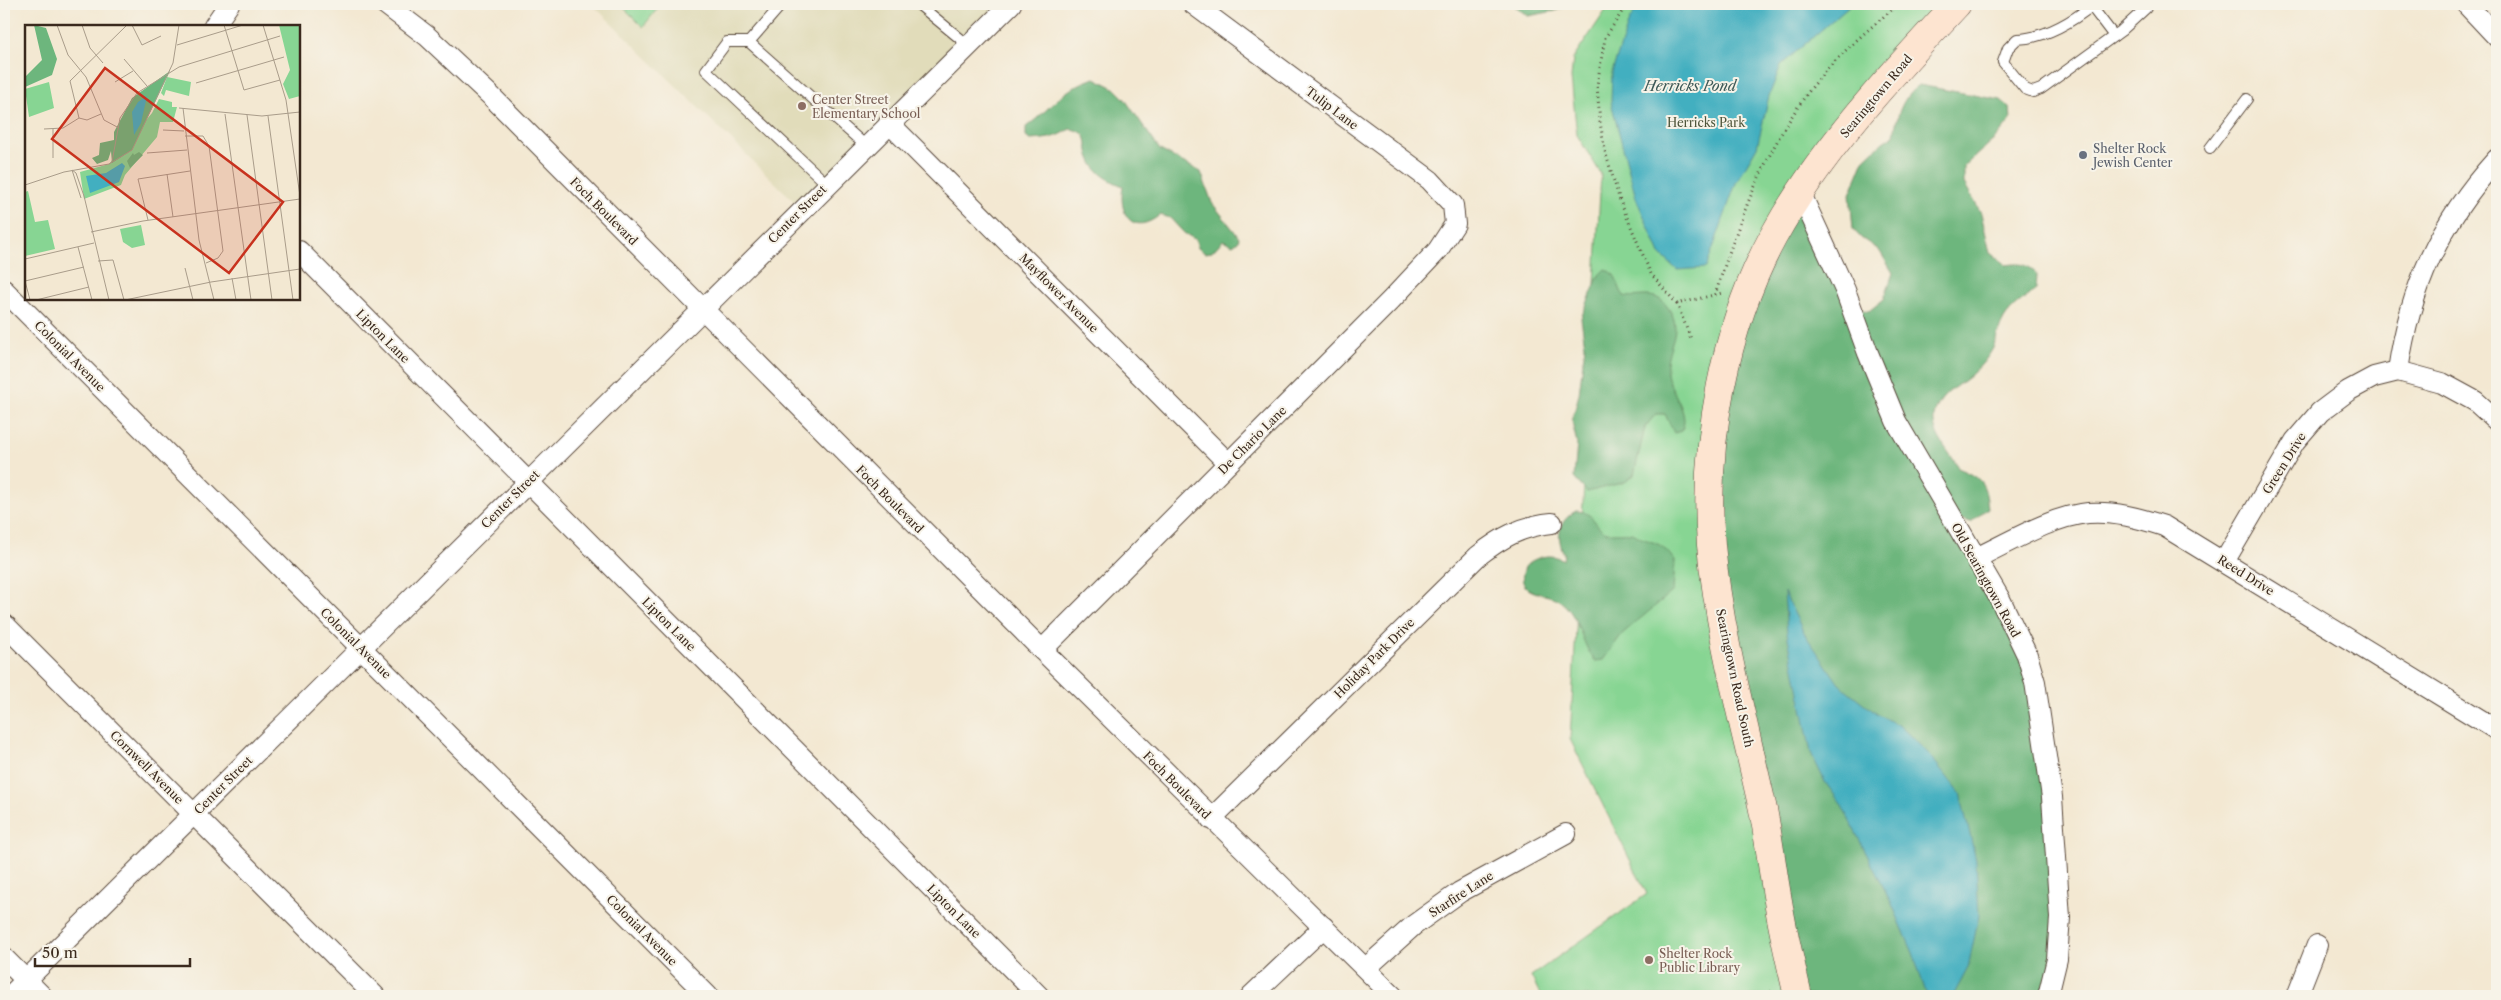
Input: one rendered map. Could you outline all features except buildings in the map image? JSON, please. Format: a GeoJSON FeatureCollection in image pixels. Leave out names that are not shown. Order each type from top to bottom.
{"type":"FeatureCollection","features":[{"type":"Feature","properties":{"kind":"main road","name":"Searingtown Road"},"geometry":{"type":"LineString","coordinates":[[1800,192],[1819,164],[1892,73],[1957,4]]}},
{"type":"Feature","properties":{"kind":"main road","name":"Searingtown Road South"},"geometry":{"type":"LineString","coordinates":[[1798,996],[1778,905],[1763,812],[1723,630],[1712,547],[1710,513],[1712,448],[1727,359],[1742,308],[1758,268],[1800,192]]}},
{"type":"Feature","properties":{"kind":"street"},"geometry":{"type":"LineString","coordinates":[[215,25],[229,4]]}},
{"type":"Feature","properties":{"kind":"street","name":"Foch Boulevard"},"geometry":{"type":"LineString","coordinates":[[385,4],[427,36],[491,96],[1211,819],[1393,996]]}},
{"type":"Feature","properties":{"kind":"street","name":"Center Street"},"geometry":{"type":"LineString","coordinates":[[10,996],[827,184],[1011,4]]}},
{"type":"Feature","properties":{"kind":"street","name":"Tulip Lane"},"geometry":{"type":"LineString","coordinates":[[1193,4],[1430,180],[1452,205],[1455,224]]}},
{"type":"Feature","properties":{"kind":"street"},"geometry":{"type":"LineString","coordinates":[[2466,4],[2497,37]]}},
{"type":"Feature","properties":{"kind":"street","name":"Mayflower Avenue"},"geometry":{"type":"LineString","coordinates":[[890,122],[1228,463]]}},
{"type":"Feature","properties":{"kind":"street"},"geometry":{"type":"LineString","coordinates":[[2398,371],[2402,338],[2412,301],[2428,259],[2456,209],[2474,184],[2497,159]]}},
{"type":"Feature","properties":{"kind":"street","name":"Old Searingtown Road"},"geometry":{"type":"LineString","coordinates":[[1800,192],[1845,290],[1896,421],[2014,626],[2035,682],[2052,797],[2060,918],[2057,958],[2048,996]]}},
{"type":"Feature","properties":{"kind":"street","name":"De Chario Lane"},"geometry":{"type":"LineString","coordinates":[[1042,650],[1391,300],[1438,250],[1455,224]]}},
{"type":"Feature","properties":{"kind":"street","name":"Lipton Lane"},"geometry":{"type":"LineString","coordinates":[[300,252],[1039,996]]}},
{"type":"Feature","properties":{"kind":"street","name":"Colonial Avenue"},"geometry":{"type":"LineString","coordinates":[[4,290],[708,996]]}},
{"type":"Feature","properties":{"kind":"street","name":"Green Drive"},"geometry":{"type":"LineString","coordinates":[[2224,562],[2295,441],[2320,412],[2348,391],[2374,377],[2398,371],[2442,383],[2475,401],[2497,421]]}},
{"type":"Feature","properties":{"kind":"street","name":"Reed Drive"},"geometry":{"type":"LineString","coordinates":[[1976,558],[2062,519],[2086,513],[2107,513],[2138,517],[2164,526],[2497,730]]}},
{"type":"Feature","properties":{"kind":"street","name":"Holiday Park Drive"},"geometry":{"type":"LineString","coordinates":[[1211,819],[1478,556],[1516,530],[1552,524]]}},
{"type":"Feature","properties":{"kind":"street","name":"Cornwell Avenue"},"geometry":{"type":"LineString","coordinates":[[4,624],[375,996]]}},
{"type":"Feature","properties":{"kind":"street","name":"Starfire Lane"},"geometry":{"type":"LineString","coordinates":[[1366,968],[1414,925],[1460,892],[1566,834]]}},
{"type":"Feature","properties":{"kind":"street"},"geometry":{"type":"LineString","coordinates":[[1251,996],[1324,927]]}},
{"type":"Feature","properties":{"kind":"street"},"geometry":{"type":"LineString","coordinates":[[2296,996],[2317,945]]}},
{"type":"Feature","properties":{"kind":"street"},"geometry":{"type":"LineString","coordinates":[[4,958],[42,996]]}},
{"type":"Feature","properties":{"kind":"lane"},"geometry":{"type":"LineString","coordinates":[[749,42],[782,4]]}},
{"type":"Feature","properties":{"kind":"lane"},"geometry":{"type":"LineString","coordinates":[[918,4],[968,45]]}},
{"type":"Feature","properties":{"kind":"lane"},"geometry":{"type":"LineString","coordinates":[[2114,36],[2092,5],[2056,29],[2028,38],[2018,39],[2008,48],[2003,62],[2025,89],[2033,92],[2041,89],[2114,36],[2146,8],[2147,4]]}},
{"type":"Feature","properties":{"kind":"lane"},"geometry":{"type":"LineString","coordinates":[[827,184],[706,70],[727,42],[749,42],[866,146]]}},
{"type":"Feature","properties":{"kind":"lane"},"geometry":{"type":"LineString","coordinates":[[2210,148],[2247,99]]}},
{"type":"Feature","properties":{"kind":"path"},"geometry":{"type":"LineString","coordinates":[[1627,4],[1605,38],[1597,86],[1605,150],[1623,210],[1651,274],[1677,304],[1691,339]]}},
{"type":"Feature","properties":{"kind":"path"},"geometry":{"type":"LineString","coordinates":[[1715,295],[1745,207],[1769,154],[1803,99],[1839,58],[1899,4]]}},
{"type":"Feature","properties":{"kind":"path"},"geometry":{"type":"LineString","coordinates":[[1677,304],[1729,291]]}},
{"type":"Feature","properties":{"kind":"path"},"geometry":{"type":"LineString","coordinates":[[1762,996],[1771,991]]}},
{"type":"Feature","properties":{"kind":"shaded area","name":"Center Street Elementary School"},"geometry":{"type":"Polygon","coordinates":[[[592,4],[1011,4],[802,209],[592,4]]]}},
{"type":"Feature","properties":{"kind":"green space"},"geometry":{"type":"Polygon","coordinates":[[[620,4],[661,4],[643,27],[620,4]]]}},
{"type":"Feature","properties":{"kind":"green space"},"geometry":{"type":"Polygon","coordinates":[[[1512,4],[1571,4],[1555,11],[1528,16],[1512,4]]]}},
{"type":"Feature","properties":{"kind":"green space","name":"Herricks Park"},"geometry":{"type":"Polygon","coordinates":[[[1610,4],[1958,4],[1800,192],[1792,996],[1541,996],[1531,976],[1647,894],[1570,739],[1601,174],[1577,135],[1571,78],[1573,59],[1610,4]]]}},
{"type":"Feature","properties":{"kind":"green space"},"geometry":{"type":"Polygon","coordinates":[[[1095,78],[1114,88],[1124,98],[1160,150],[1201,172],[1212,203],[1239,237],[1238,241],[1233,245],[1223,240],[1212,252],[1205,253],[1198,248],[1196,240],[1184,233],[1170,218],[1160,215],[1142,224],[1135,223],[1125,213],[1122,196],[1123,186],[1108,179],[1095,168],[1088,153],[1086,139],[1082,133],[1070,129],[1047,138],[1030,140],[1026,137],[1026,127],[1058,99],[1074,87],[1095,78]]]}},
{"type":"Feature","properties":{"kind":"green space"},"geometry":{"type":"Polygon","coordinates":[[[1919,85],[2001,100],[2010,108],[2011,120],[1996,138],[1964,166],[1964,183],[1981,213],[1990,253],[2006,265],[2027,266],[2037,275],[2036,290],[2010,311],[2004,319],[1993,348],[1987,358],[1974,372],[1944,396],[1936,409],[1934,424],[1939,437],[1958,468],[1977,478],[1984,487],[1988,508],[1971,522],[1952,517],[2027,655],[2060,918],[2048,996],[1798,996],[1723,630],[1719,393],[1800,192],[1852,308],[1869,311],[1884,299],[1893,273],[1879,250],[1861,238],[1853,229],[1850,194],[1864,160],[1883,142],[1894,135],[1904,101],[1919,85]]]}},
{"type":"Feature","properties":{"kind":"green space"},"geometry":{"type":"Polygon","coordinates":[[[1605,269],[1615,276],[1624,296],[1651,296],[1661,300],[1672,314],[1675,331],[1667,363],[1667,373],[1682,410],[1684,424],[1681,431],[1674,433],[1665,414],[1656,414],[1645,427],[1634,475],[1625,482],[1587,492],[1574,478],[1577,444],[1572,421],[1579,394],[1585,346],[1581,318],[1599,275],[1605,269]]]}},
{"type":"Feature","properties":{"kind":"green space"},"geometry":{"type":"Polygon","coordinates":[[[1576,511],[1587,514],[1599,527],[1607,532],[1632,533],[1659,545],[1675,561],[1673,591],[1622,634],[1603,660],[1595,661],[1590,654],[1567,607],[1554,598],[1533,592],[1524,584],[1525,567],[1528,564],[1538,558],[1548,556],[1554,556],[1563,560],[1564,554],[1560,541],[1560,530],[1565,519],[1576,511]]]}},
{"type":"Feature","properties":{"kind":"water","name":"Herricks Pond"},"geometry":{"type":"Polygon","coordinates":[[[1640,4],[1851,4],[1781,65],[1769,96],[1757,147],[1736,183],[1706,268],[1677,270],[1660,254],[1636,198],[1611,102],[1612,72],[1629,21],[1640,4]]]}},
{"type":"Feature","properties":{"kind":"water"},"geometry":{"type":"Polygon","coordinates":[[[1784,592],[1804,633],[1839,684],[1877,714],[1900,726],[1927,752],[1960,793],[1976,860],[1979,916],[1968,968],[1953,996],[1927,996],[1913,953],[1891,902],[1841,804],[1825,782],[1811,753],[1787,633],[1784,592]]]}},
{"type":"Feature","properties":{"kind":"place","name":"Center Street Elementary School"},"geometry":{"type":"Point","coordinates":[802,106]}},
{"type":"Feature","properties":{"kind":"place","name":"Shelter Rock Jewish Center"},"geometry":{"type":"Point","coordinates":[2083,155]}},
{"type":"Feature","properties":{"kind":"place","name":"Shelter Rock Public Library"},"geometry":{"type":"Point","coordinates":[1649,960]}}]}
